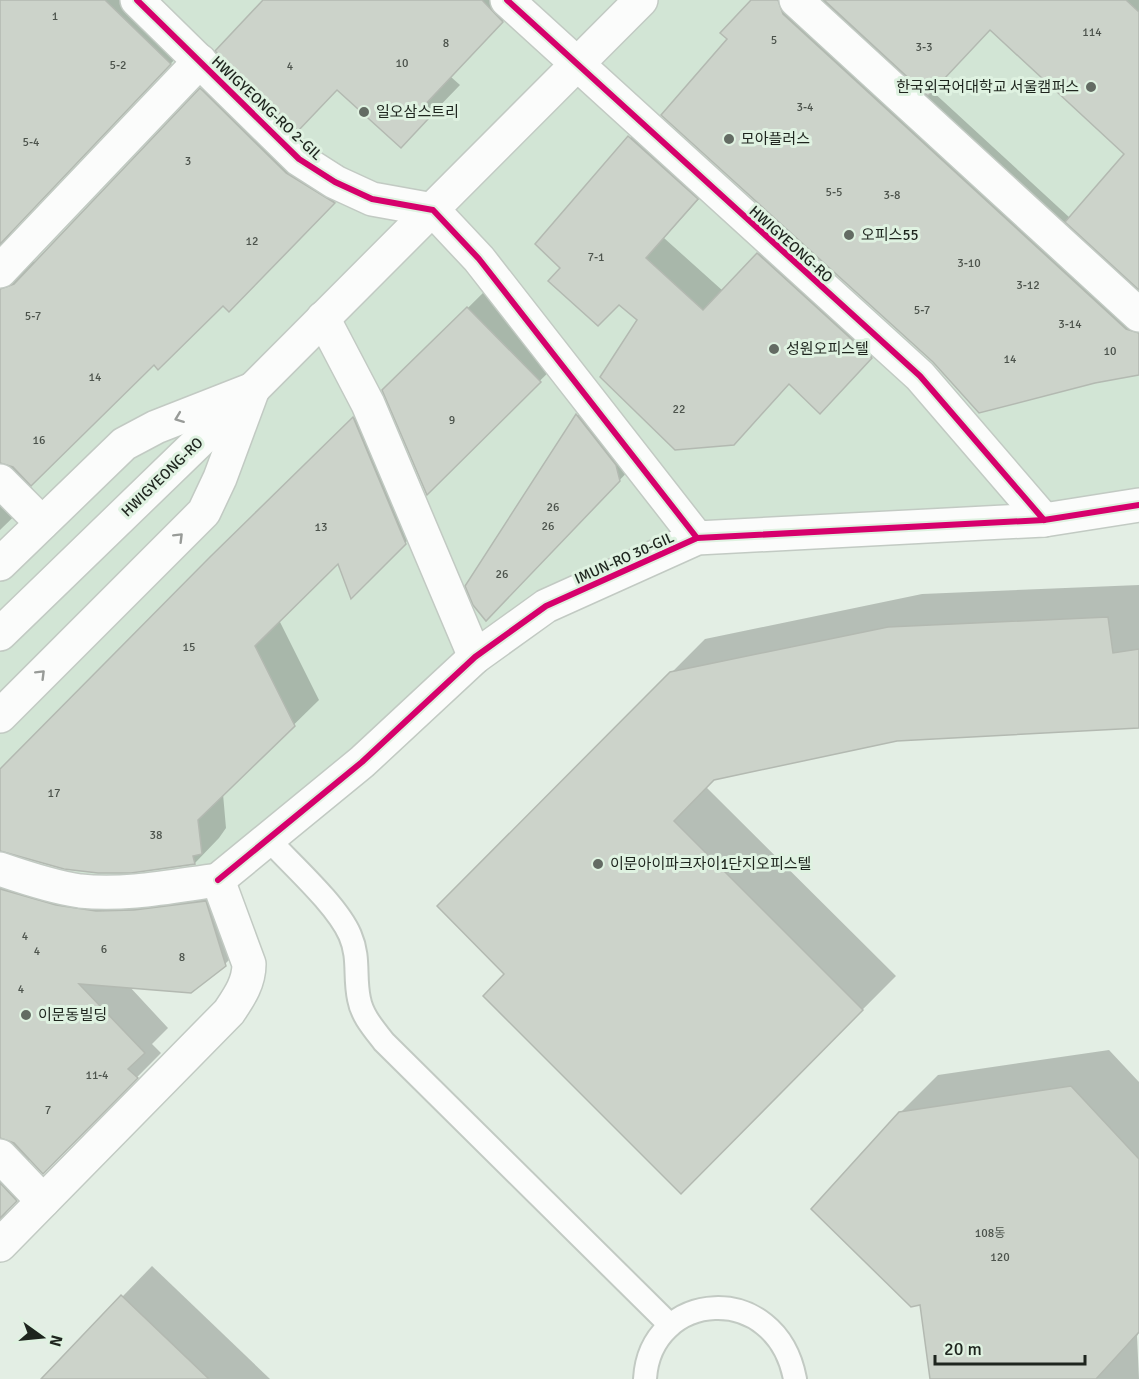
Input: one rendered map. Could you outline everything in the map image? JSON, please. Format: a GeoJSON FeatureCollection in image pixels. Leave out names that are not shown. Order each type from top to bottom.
{"type":"FeatureCollection","features":[{"type":"Feature","properties":{"kind":"street","name":"HWIGYEONG-RO 2-GIL"},"geometry":{"type":"LineString","coordinates":[[137,0],[299,159],[315,170],[372,199],[433,210]]}},
{"type":"Feature","properties":{"kind":"street","name":"HWIGYEONG-RO"},"geometry":{"type":"LineString","coordinates":[[507,0],[920,376],[945,402],[1044,520]]}},
{"type":"Feature","properties":{"kind":"street","name":"HWIGYEONG-RO"},"geometry":{"type":"LineString","coordinates":[[0,634],[253,389],[641,0]]}},
{"type":"Feature","properties":{"kind":"street"},"geometry":{"type":"LineString","coordinates":[[796,0],[1139,315]]}},
{"type":"Feature","properties":{"kind":"street","name":"HWIGYEONG-RO 2-GIL"},"geometry":{"type":"LineString","coordinates":[[0,271],[200,61]]}},
{"type":"Feature","properties":{"kind":"street"},"geometry":{"type":"LineString","coordinates":[[433,210],[479,260],[697,538]]}},
{"type":"Feature","properties":{"kind":"street"},"geometry":{"type":"LineString","coordinates":[[323,318],[368,404],[476,657]]}},
{"type":"Feature","properties":{"kind":"street"},"geometry":{"type":"LineString","coordinates":[[0,564],[124,444],[156,427],[253,389]]}},
{"type":"Feature","properties":{"kind":"street"},"geometry":{"type":"LineString","coordinates":[[0,716],[204,512],[220,478],[253,389]]}},
{"type":"Feature","properties":{"kind":"street"},"geometry":{"type":"LineString","coordinates":[[0,481],[42,524]]}},
{"type":"Feature","properties":{"kind":"street","name":"IMUN-RO 30-GIL"},"geometry":{"type":"LineString","coordinates":[[218,880],[362,762],[476,657],[546,606],[697,538],[1044,520],[1139,505]]}},
{"type":"Feature","properties":{"kind":"street"},"geometry":{"type":"LineString","coordinates":[[0,869],[40,882],[80,891],[148,890],[218,880],[249,964],[249,974],[229,1012],[0,1245]]}},
{"type":"Feature","properties":{"kind":"street"},"geometry":{"type":"LineString","coordinates":[[0,1156],[43,1201]]}},
{"type":"Feature","properties":{"kind":"lane"},"geometry":{"type":"LineString","coordinates":[[269,840],[339,918],[349,933],[356,951],[358,998],[366,1020],[384,1042],[670,1325]]}},
{"type":"Feature","properties":{"kind":"lane"},"geometry":{"type":"LineString","coordinates":[[645,1379],[646,1366],[655,1344],[670,1325],[700,1311],[716,1307],[740,1310],[762,1320],[780,1337],[791,1359],[795,1379]]}},
{"type":"Feature","properties":{"kind":"shaded area"},"geometry":{"type":"Polygon","coordinates":[[[0,0],[1139,0],[1139,489],[1044,520],[697,538],[475,658],[218,880],[148,890],[0,869],[0,0]]]}},
{"type":"Feature","properties":{"kind":"building"},"geometry":{"type":"Polygon","coordinates":[[[0,0],[105,0],[171,64],[0,244],[0,0]]]}},
{"type":"Feature","properties":{"kind":"building"},"geometry":{"type":"Polygon","coordinates":[[[263,0],[482,0],[503,22],[420,110],[429,118],[401,148],[337,90],[298,131],[215,51],[263,0]]]}},
{"type":"Feature","properties":{"kind":"building"},"geometry":{"type":"Polygon","coordinates":[[[751,0],[778,0],[783,14],[1126,329],[1139,333],[1139,375],[1095,383],[979,413],[933,362],[661,115],[727,39],[720,33],[751,0]]]}},
{"type":"Feature","properties":{"kind":"building"},"geometry":{"type":"Polygon","coordinates":[[[824,0],[1126,0],[1139,12],[1139,290],[1065,222],[1124,154],[990,30],[928,96],[824,0]]]}},
{"type":"Feature","properties":{"kind":"building"},"geometry":{"type":"Polygon","coordinates":[[[200,88],[286,173],[335,203],[229,312],[223,306],[158,370],[154,365],[31,486],[13,467],[0,463],[0,289],[14,284],[200,88]]]}},
{"type":"Feature","properties":{"kind":"building"},"geometry":{"type":"Polygon","coordinates":[[[628,136],[698,199],[646,258],[703,310],[757,253],[872,358],[820,414],[789,384],[734,445],[675,450],[600,377],[637,320],[619,305],[598,326],[548,281],[560,268],[535,244],[628,136]]]}},
{"type":"Feature","properties":{"kind":"building"},"geometry":{"type":"Polygon","coordinates":[[[467,307],[541,382],[427,495],[382,390],[467,307]]]}},
{"type":"Feature","properties":{"kind":"building"},"geometry":{"type":"Polygon","coordinates":[[[576,414],[616,465],[620,481],[486,621],[473,605],[465,586],[576,414]]]}},
{"type":"Feature","properties":{"kind":"building"},"geometry":{"type":"Polygon","coordinates":[[[353,417],[406,544],[351,599],[338,564],[255,646],[295,726],[198,820],[202,854],[193,856],[195,864],[131,873],[98,873],[64,869],[0,851],[0,769],[210,557],[353,417]]]}},
{"type":"Feature","properties":{"kind":"building","name":"이문아이파크자이1단지오피스텔"},"geometry":{"type":"Polygon","coordinates":[[[1108,617],[1113,653],[1139,649],[1139,728],[897,741],[714,780],[674,821],[863,1010],[681,1194],[483,996],[504,974],[437,906],[670,672],[888,627],[1108,617]]]}},
{"type":"Feature","properties":{"kind":"building"},"geometry":{"type":"Polygon","coordinates":[[[0,889],[56,905],[96,911],[134,910],[206,901],[226,966],[191,993],[79,984],[145,1053],[128,1069],[138,1078],[43,1174],[14,1143],[0,1138],[0,889]]]}},
{"type":"Feature","properties":{"kind":"building"},"geometry":{"type":"Polygon","coordinates":[[[1071,1086],[1139,1159],[1139,1332],[1096,1379],[930,1379],[920,1305],[911,1307],[811,1209],[899,1112],[1071,1086]]]}},
{"type":"Feature","properties":{"kind":"building"},"geometry":{"type":"Polygon","coordinates":[[[0,1183],[17,1201],[0,1218],[0,1183]]]}},
{"type":"Feature","properties":{"kind":"building"},"geometry":{"type":"Polygon","coordinates":[[[121,1295],[209,1379],[41,1379],[121,1295]]]}},
{"type":"Feature","properties":{"kind":"cycle path"},"geometry":{"type":"LineString","coordinates":[[137,0],[299,159],[335,182],[372,199],[433,210],[479,259],[697,538]]}},
{"type":"Feature","properties":{"kind":"cycle path"},"geometry":{"type":"LineString","coordinates":[[507,0],[920,376],[1044,520]]}},
{"type":"Feature","properties":{"kind":"cycle path"},"geometry":{"type":"LineString","coordinates":[[218,880],[362,762],[475,657],[546,606],[697,538],[1044,520],[1139,505]]}},
{"type":"Feature","properties":{"kind":"place","name":"한국외국어대학교 서울캠퍼스"},"geometry":{"type":"Point","coordinates":[1091,87]}},
{"type":"Feature","properties":{"kind":"place","name":"일오삼스트리"},"geometry":{"type":"Point","coordinates":[364,112]}},
{"type":"Feature","properties":{"kind":"place","name":"모아플러스"},"geometry":{"type":"Point","coordinates":[729,139]}},
{"type":"Feature","properties":{"kind":"place","name":"오피스55"},"geometry":{"type":"Point","coordinates":[849,235]}},
{"type":"Feature","properties":{"kind":"place","name":"성원오피스텔"},"geometry":{"type":"Point","coordinates":[774,349]}},
{"type":"Feature","properties":{"kind":"place","name":"이문아이파크자이1단지오피스텔"},"geometry":{"type":"Point","coordinates":[598,864]}},
{"type":"Feature","properties":{"kind":"place","name":"이문동빌딩"},"geometry":{"type":"Point","coordinates":[26,1015]}}]}
